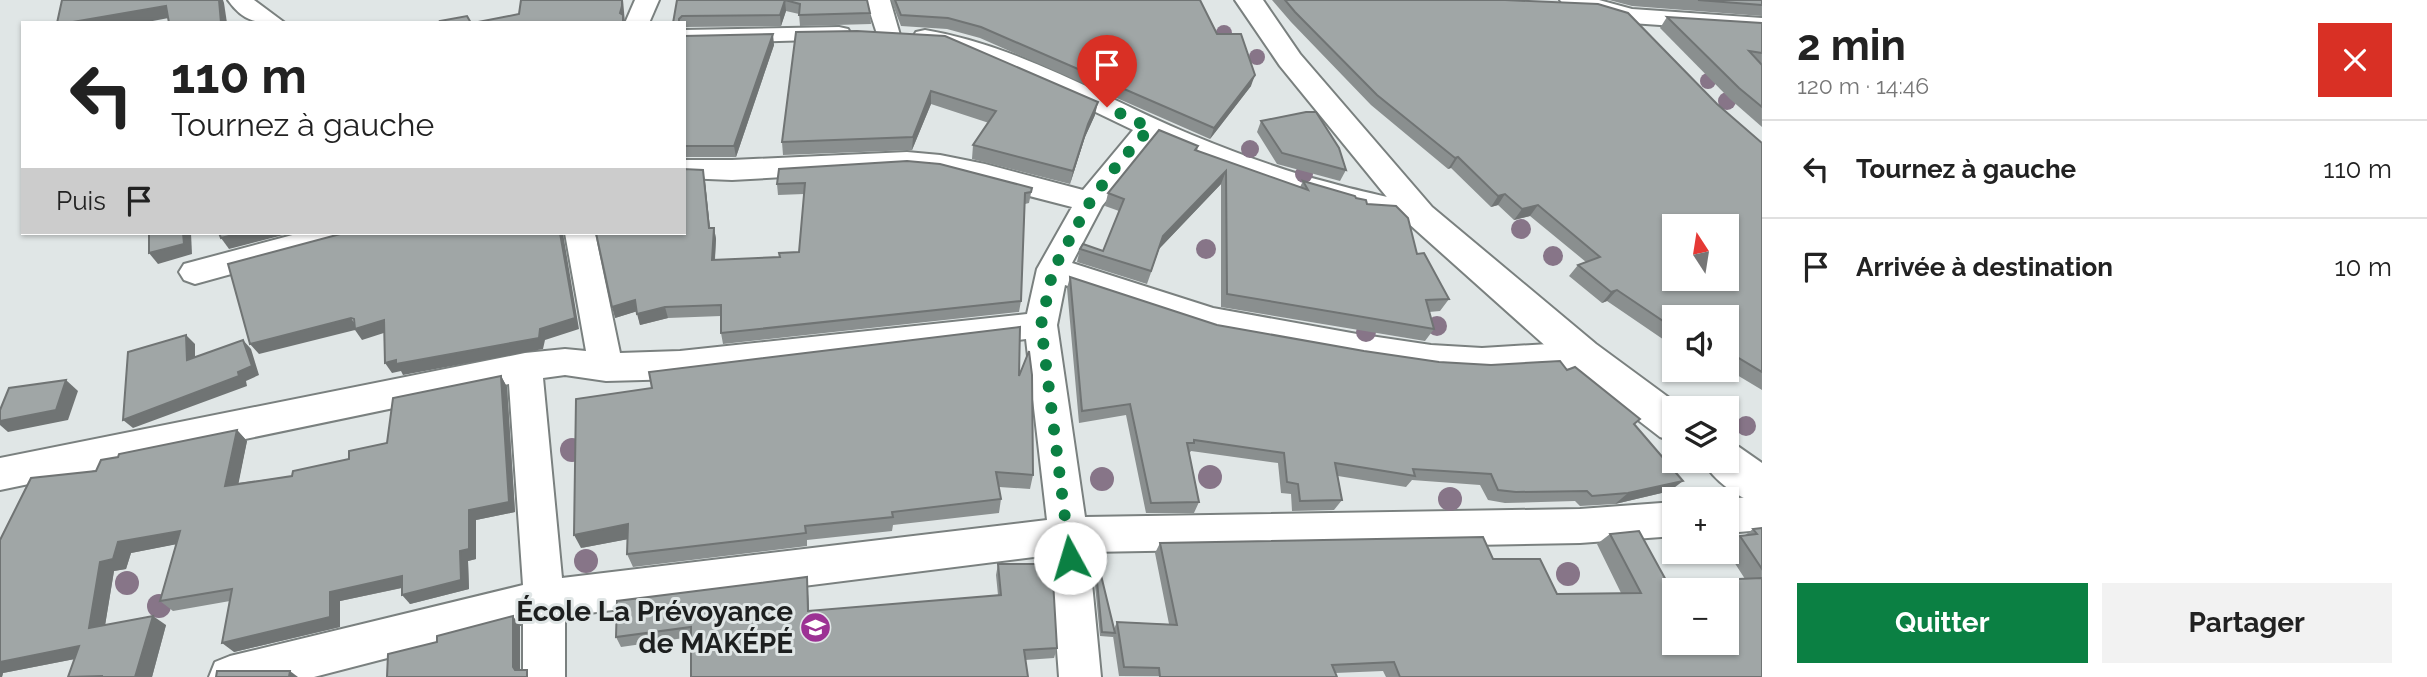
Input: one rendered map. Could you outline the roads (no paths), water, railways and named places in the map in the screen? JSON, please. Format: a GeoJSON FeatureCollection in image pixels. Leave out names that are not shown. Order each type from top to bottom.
{"type":"FeatureCollection","features":[{"type":"Feature","properties":{"kind":"street"},"geometry":{"type":"LineString","coordinates":[[240,0],[253,12],[269,21]]}},
{"type":"Feature","properties":{"kind":"street"},"geometry":{"type":"LineString","coordinates":[[638,21],[647,0]]}},
{"type":"Feature","properties":{"kind":"street"},"geometry":{"type":"LineString","coordinates":[[878,0],[888,35]]}},
{"type":"Feature","properties":{"kind":"street"},"geometry":{"type":"LineString","coordinates":[[1249,0],[1298,70],[1420,215],[1582,355],[1662,415]]}},
{"type":"Feature","properties":{"kind":"street"},"geometry":{"type":"LineString","coordinates":[[1572,0],[1631,16],[1762,25]]}},
{"type":"Feature","properties":{"kind":"street"},"geometry":{"type":"LineString","coordinates":[[1631,16],[1657,43]]}},
{"type":"Feature","properties":{"kind":"street"},"geometry":{"type":"LineString","coordinates":[[686,37],[888,35],[947,39],[1043,77],[1150,128],[1299,184],[1420,215]]}},
{"type":"Feature","properties":{"kind":"street"},"geometry":{"type":"LineString","coordinates":[[1080,677],[1068,534],[1041,325],[1053,270],[1090,202],[1117,165],[1150,128]]}},
{"type":"Feature","properties":{"kind":"street"},"geometry":{"type":"LineString","coordinates":[[686,169],[732,170],[907,161],[940,164],[985,174],[1090,202]]}},
{"type":"Feature","properties":{"kind":"street"},"geometry":{"type":"LineString","coordinates":[[195,272],[333,235]]}},
{"type":"Feature","properties":{"kind":"street"},"geometry":{"type":"LineString","coordinates":[[580,235],[606,367]]}},
{"type":"Feature","properties":{"kind":"street"},"geometry":{"type":"LineString","coordinates":[[1053,270],[1213,321],[1357,347],[1431,358],[1482,361],[1582,355]]}},
{"type":"Feature","properties":{"kind":"street"},"geometry":{"type":"LineString","coordinates":[[0,474],[525,367],[565,362],[606,367],[680,365],[1041,325]]}},
{"type":"Feature","properties":{"kind":"street"},"geometry":{"type":"LineString","coordinates":[[525,367],[544,599],[544,677]]}},
{"type":"Feature","properties":{"kind":"street"},"geometry":{"type":"LineString","coordinates":[[1739,471],[1762,487]]}},
{"type":"Feature","properties":{"kind":"street"},"geometry":{"type":"LineString","coordinates":[[1739,515],[1762,513]]}},
{"type":"Feature","properties":{"kind":"street"},"geometry":{"type":"LineString","coordinates":[[230,677],[544,599],[1068,534],[1580,526],[1662,520]]}},
{"type":"Feature","properties":{"kind":"place","name":"École La Prévoyance de MAKÉPÉ"},"geometry":{"type":"Point","coordinates":[816,627]}}]}
